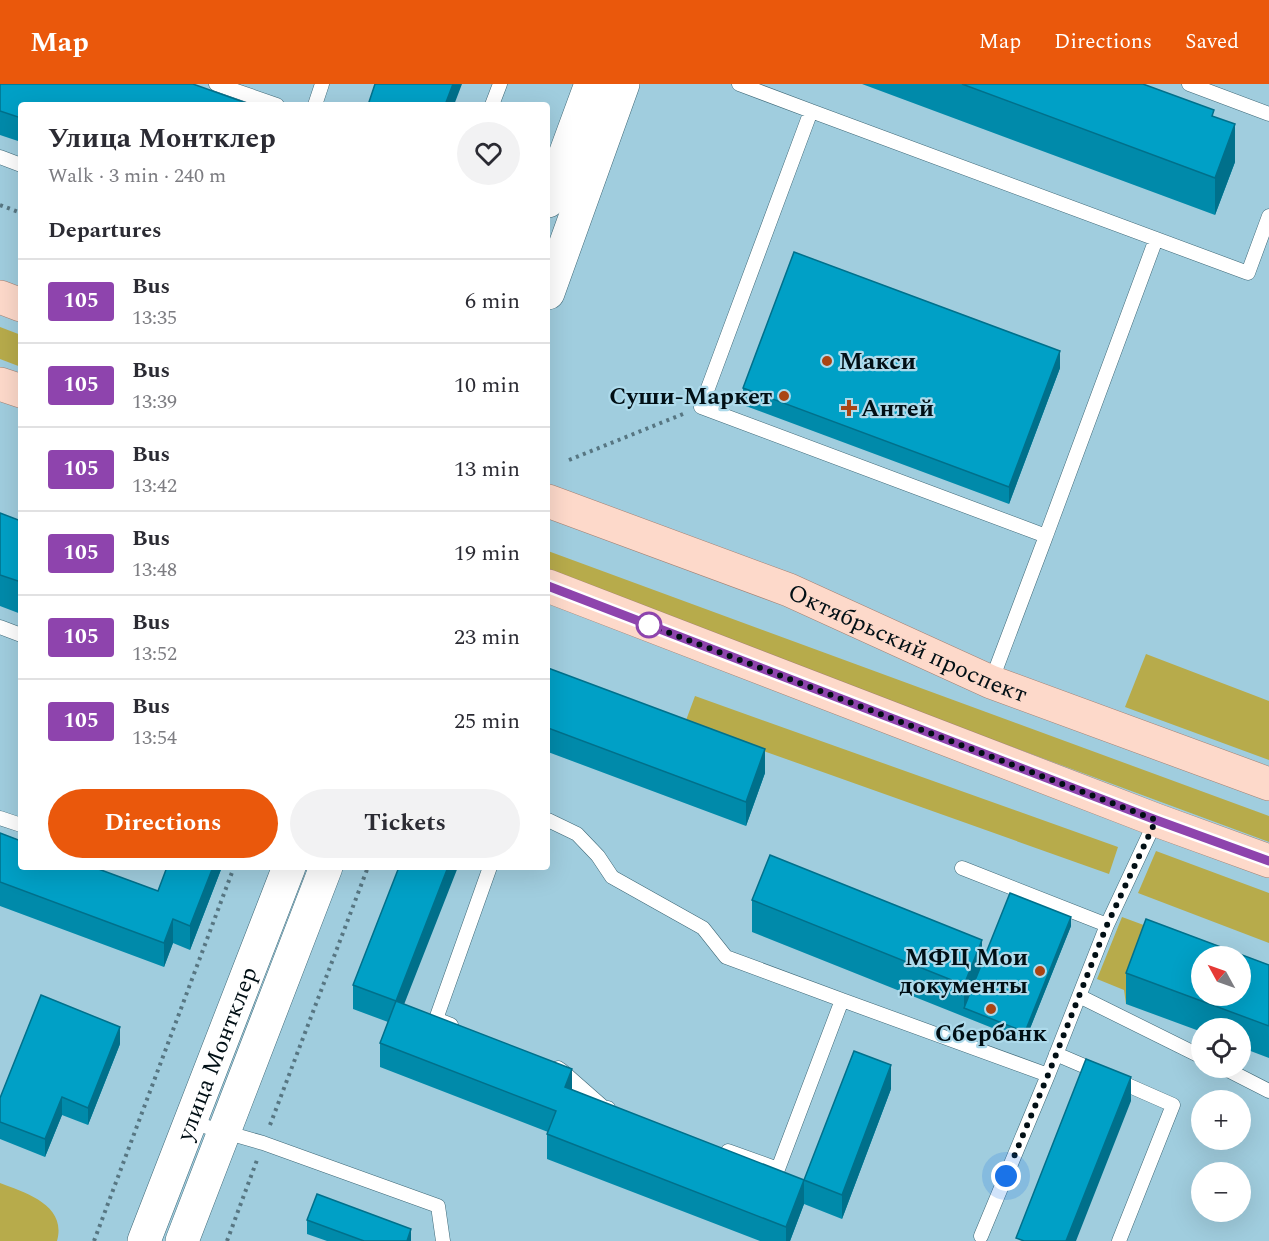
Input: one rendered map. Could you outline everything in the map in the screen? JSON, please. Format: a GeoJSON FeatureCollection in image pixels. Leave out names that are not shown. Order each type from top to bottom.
{"type":"FeatureCollection","features":[{"type":"Feature","properties":{"kind":"main road"},"geometry":{"type":"LineString","coordinates":[[0,297],[18,304]]}},
{"type":"Feature","properties":{"kind":"main road"},"geometry":{"type":"LineString","coordinates":[[0,384],[18,390]]}},
{"type":"Feature","properties":{"kind":"main road","name":"Октябрьский проспект"},"geometry":{"type":"LineString","coordinates":[[550,502],[789,590],[991,682],[1269,784]]}},
{"type":"Feature","properties":{"kind":"main road"},"geometry":{"type":"LineString","coordinates":[[550,587],[1156,820],[1269,861]]}},
{"type":"Feature","properties":{"kind":"street"},"geometry":{"type":"LineString","coordinates":[[550,196],[591,84]]}},
{"type":"Feature","properties":{"kind":"street"},"geometry":{"type":"LineString","coordinates":[[550,287],[623,84]]}},
{"type":"Feature","properties":{"kind":"street","name":"улица Монтклер"},"geometry":{"type":"LineString","coordinates":[[144,1241],[288,870]]}},
{"type":"Feature","properties":{"kind":"street","name":"улица Монтклер"},"geometry":{"type":"LineString","coordinates":[[182,1241],[325,870]]}},
{"type":"Feature","properties":{"kind":"lane"},"geometry":{"type":"LineString","coordinates":[[216,84],[268,102]]}},
{"type":"Feature","properties":{"kind":"lane"},"geometry":{"type":"LineString","coordinates":[[316,102],[322,84]]}},
{"type":"Feature","properties":{"kind":"lane"},"geometry":{"type":"LineString","coordinates":[[493,102],[500,84]]}},
{"type":"Feature","properties":{"kind":"lane"},"geometry":{"type":"LineString","coordinates":[[739,84],[763,88],[811,111],[1248,273],[1269,216]]}},
{"type":"Feature","properties":{"kind":"lane"},"geometry":{"type":"LineString","coordinates":[[1189,84],[1269,114]]}},
{"type":"Feature","properties":{"kind":"lane"},"geometry":{"type":"LineString","coordinates":[[811,111],[701,408],[1046,536]]}},
{"type":"Feature","properties":{"kind":"lane"},"geometry":{"type":"LineString","coordinates":[[0,157],[18,164]]}},
{"type":"Feature","properties":{"kind":"lane"},"geometry":{"type":"LineString","coordinates":[[991,682],[1156,239]]}},
{"type":"Feature","properties":{"kind":"lane"},"geometry":{"type":"LineString","coordinates":[[0,627],[18,634]]}},
{"type":"Feature","properties":{"kind":"lane"},"geometry":{"type":"LineString","coordinates":[[0,818],[18,824]]}},
{"type":"Feature","properties":{"kind":"lane"},"geometry":{"type":"LineString","coordinates":[[981,1236],[1107,925],[1156,820]]}},
{"type":"Feature","properties":{"kind":"lane"},"geometry":{"type":"LineString","coordinates":[[550,821],[577,834],[598,856],[612,877],[703,928],[726,957],[1048,1075]]}},
{"type":"Feature","properties":{"kind":"lane"},"geometry":{"type":"LineString","coordinates":[[962,868],[1107,925]]}},
{"type":"Feature","properties":{"kind":"lane"},"geometry":{"type":"LineString","coordinates":[[467,1032],[436,1019],[489,870]]}},
{"type":"Feature","properties":{"kind":"lane"},"geometry":{"type":"LineString","coordinates":[[1079,996],[1191,1052]]}},
{"type":"Feature","properties":{"kind":"lane"},"geometry":{"type":"LineString","coordinates":[[712,1146],[778,1169],[842,1000]]}},
{"type":"Feature","properties":{"kind":"lane"},"geometry":{"type":"LineString","coordinates":[[1056,1054],[1173,1105],[1119,1241]]}},
{"type":"Feature","properties":{"kind":"lane"},"geometry":{"type":"LineString","coordinates":[[540,1061],[561,1070],[603,1107],[625,1115]]}},
{"type":"Feature","properties":{"kind":"lane"},"geometry":{"type":"LineString","coordinates":[[1244,1078],[1269,1091]]}},
{"type":"Feature","properties":{"kind":"lane"},"geometry":{"type":"LineString","coordinates":[[189,1122],[263,1143],[438,1206],[443,1241]]}},
{"type":"Feature","properties":{"kind":"path"},"geometry":{"type":"LineString","coordinates":[[0,205],[18,212]]}},
{"type":"Feature","properties":{"kind":"path"},"geometry":{"type":"LineString","coordinates":[[569,460],[701,408]]}},
{"type":"Feature","properties":{"kind":"path"},"geometry":{"type":"LineString","coordinates":[[94,1241],[233,870]]}},
{"type":"Feature","properties":{"kind":"path"},"geometry":{"type":"LineString","coordinates":[[227,1241],[367,870]]}},
{"type":"Feature","properties":{"kind":"shaded area"},"geometry":{"type":"Polygon","coordinates":[[[0,327],[18,334],[18,366],[0,359],[0,327]]]}},
{"type":"Feature","properties":{"kind":"shaded area"},"geometry":{"type":"Polygon","coordinates":[[[550,552],[1269,816],[1269,842],[550,576],[550,552]]]}},
{"type":"Feature","properties":{"kind":"shaded area"},"geometry":{"type":"Polygon","coordinates":[[[1146,654],[1269,701],[1269,760],[1125,707],[1146,654]]]}},
{"type":"Feature","properties":{"kind":"shaded area"},"geometry":{"type":"Polygon","coordinates":[[[695,696],[1118,847],[1109,874],[685,723],[695,696]]]}},
{"type":"Feature","properties":{"kind":"shaded area"},"geometry":{"type":"Polygon","coordinates":[[[1156,851],[1269,893],[1269,943],[1138,893],[1156,851]]]}},
{"type":"Feature","properties":{"kind":"shaded area"},"geometry":{"type":"Polygon","coordinates":[[[1122,917],[1200,946],[1191,946],[1191,964],[1126,1004],[1124,990],[1097,979],[1122,917]]]}},
{"type":"Feature","properties":{"kind":"shaded area"},"geometry":{"type":"Polygon","coordinates":[[[0,1183],[32,1196],[50,1209],[56,1218],[57,1241],[0,1241],[0,1183]]]}},
{"type":"Feature","properties":{"kind":"building"},"geometry":{"type":"Polygon","coordinates":[[[0,84],[193,84],[244,102],[18,102],[18,117],[0,111],[0,84]]]}},
{"type":"Feature","properties":{"kind":"building"},"geometry":{"type":"Polygon","coordinates":[[[375,84],[453,84],[446,102],[369,102],[375,84]]]}},
{"type":"Feature","properties":{"kind":"building"},"geometry":{"type":"Polygon","coordinates":[[[962,84],[1143,84],[1214,110],[1212,116],[1235,124],[1215,178],[962,84]]]}},
{"type":"Feature","properties":{"kind":"building"},"geometry":{"type":"Polygon","coordinates":[[[794,252],[1060,351],[1009,487],[743,388],[794,252]]]}},
{"type":"Feature","properties":{"kind":"building"},"geometry":{"type":"Polygon","coordinates":[[[0,513],[18,520],[18,581],[0,575],[0,513]]]}},
{"type":"Feature","properties":{"kind":"building"},"geometry":{"type":"Polygon","coordinates":[[[550,669],[765,749],[746,802],[550,729],[550,669]]]}},
{"type":"Feature","properties":{"kind":"building"},"geometry":{"type":"Polygon","coordinates":[[[0,833],[18,840],[18,870],[101,870],[158,891],[166,870],[212,870],[190,926],[173,919],[164,943],[0,882],[0,833]]]}},
{"type":"Feature","properties":{"kind":"building"},"geometry":{"type":"Polygon","coordinates":[[[770,855],[982,940],[964,985],[752,900],[770,855]]]}},
{"type":"Feature","properties":{"kind":"building"},"geometry":{"type":"Polygon","coordinates":[[[398,870],[447,870],[396,1001],[353,985],[398,870]]]}},
{"type":"Feature","properties":{"kind":"building"},"geometry":{"type":"Polygon","coordinates":[[[1010,893],[1071,917],[1025,1032],[964,1008],[1010,893]]]}},
{"type":"Feature","properties":{"kind":"building"},"geometry":{"type":"Polygon","coordinates":[[[1146,919],[1218,946],[1191,946],[1191,997],[1126,973],[1146,919]]]}},
{"type":"Feature","properties":{"kind":"building"},"geometry":{"type":"Polygon","coordinates":[[[1251,958],[1269,965],[1269,1026],[1215,1006],[1251,1006],[1251,958]]]}},
{"type":"Feature","properties":{"kind":"building"},"geometry":{"type":"Polygon","coordinates":[[[41,995],[120,1027],[88,1108],[62,1097],[45,1139],[0,1122],[0,1098],[41,995]]]}},
{"type":"Feature","properties":{"kind":"building"},"geometry":{"type":"Polygon","coordinates":[[[396,1001],[572,1069],[565,1087],[804,1180],[786,1227],[547,1134],[556,1111],[380,1043],[396,1001]]]}},
{"type":"Feature","properties":{"kind":"building"},"geometry":{"type":"Polygon","coordinates":[[[854,1051],[891,1065],[842,1195],[804,1180],[854,1051]]]}},
{"type":"Feature","properties":{"kind":"building"},"geometry":{"type":"Polygon","coordinates":[[[1086,1059],[1131,1077],[1066,1241],[1024,1241],[1016,1238],[1086,1059]]]}},
{"type":"Feature","properties":{"kind":"building"},"geometry":{"type":"Polygon","coordinates":[[[317,1194],[411,1229],[407,1241],[364,1241],[307,1220],[317,1194]]]}},
{"type":"Feature","properties":{"kind":"bus line","name":"105"},"geometry":{"type":"LineString","coordinates":[[550,587],[1156,820],[1269,861]]}},
{"type":"Feature","properties":{"kind":"place","name":"Макси"},"geometry":{"type":"Point","coordinates":[827,361]}},
{"type":"Feature","properties":{"kind":"place","name":"Суши-Маркет"},"geometry":{"type":"Point","coordinates":[784,396]}},
{"type":"Feature","properties":{"kind":"place","name":"Антей"},"geometry":{"type":"Point","coordinates":[849,408]}},
{"type":"Feature","properties":{"kind":"place","name":"МФЦ Мои документы"},"geometry":{"type":"Point","coordinates":[1040,971]}},
{"type":"Feature","properties":{"kind":"place","name":"Сбербанк"},"geometry":{"type":"Point","coordinates":[991,1009]}},
{"type":"Feature","properties":{"kind":"route"},"geometry":{"type":"LineString","coordinates":[[649,625],[1156,820],[1107,925],[1006,1176]]}}]}
